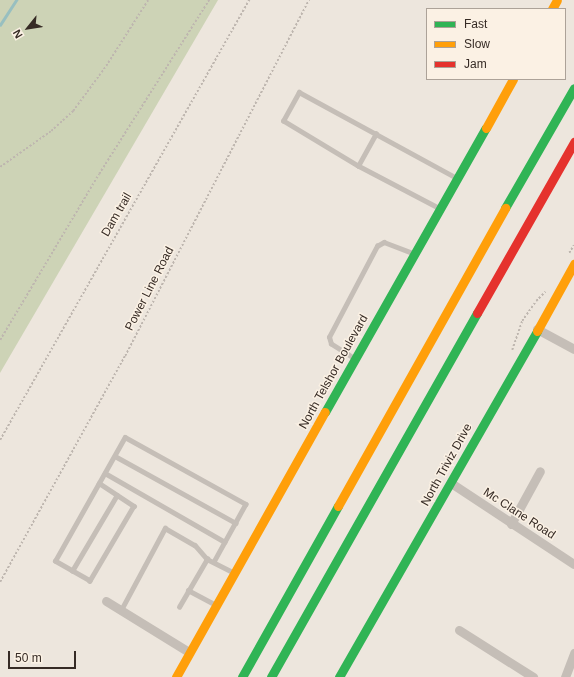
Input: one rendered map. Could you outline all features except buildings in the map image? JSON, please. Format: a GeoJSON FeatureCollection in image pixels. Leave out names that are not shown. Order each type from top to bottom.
{"type":"FeatureCollection","features":[{"type":"Feature","properties":{"kind":"main road","name":"North Telshor Boulevard"},"geometry":{"type":"LineString","coordinates":[[176,677],[512,80]]}},
{"type":"Feature","properties":{"kind":"main road"},"geometry":{"type":"LineString","coordinates":[[242,677],[574,88]]}},
{"type":"Feature","properties":{"kind":"main road"},"geometry":{"type":"LineString","coordinates":[[271,677],[574,142]]}},
{"type":"Feature","properties":{"kind":"main road","name":"North Triviz Drive"},"geometry":{"type":"LineString","coordinates":[[339,677],[451,483],[574,264]]}},
{"type":"Feature","properties":{"kind":"street"},"geometry":{"type":"LineString","coordinates":[[537,328],[574,349]]}},
{"type":"Feature","properties":{"kind":"street"},"geometry":{"type":"LineString","coordinates":[[511,524],[540,471]]}},
{"type":"Feature","properties":{"kind":"street","name":"Mc Clane Road"},"geometry":{"type":"LineString","coordinates":[[451,483],[511,524],[574,564]]}},
{"type":"Feature","properties":{"kind":"street"},"geometry":{"type":"LineString","coordinates":[[106,601],[189,652]]}},
{"type":"Feature","properties":{"kind":"street"},"geometry":{"type":"LineString","coordinates":[[460,630],[533,677]]}},
{"type":"Feature","properties":{"kind":"street"},"geometry":{"type":"LineString","coordinates":[[565,677],[574,654]]}},
{"type":"Feature","properties":{"kind":"lane"},"geometry":{"type":"LineString","coordinates":[[439,209],[358,166],[283,121],[299,92],[457,178]]}},
{"type":"Feature","properties":{"kind":"lane"},"geometry":{"type":"LineString","coordinates":[[358,166],[376,134]]}},
{"type":"Feature","properties":{"kind":"lane"},"geometry":{"type":"LineString","coordinates":[[355,359],[331,344],[329,337],[377,246],[384,242],[414,254]]}},
{"type":"Feature","properties":{"kind":"lane"},"geometry":{"type":"LineString","coordinates":[[99,484],[134,506],[90,581],[55,561],[125,437],[246,504],[214,562]]}},
{"type":"Feature","properties":{"kind":"lane"},"geometry":{"type":"LineString","coordinates":[[115,456],[236,523]]}},
{"type":"Feature","properties":{"kind":"lane"},"geometry":{"type":"LineString","coordinates":[[105,473],[225,542]]}},
{"type":"Feature","properties":{"kind":"lane"},"geometry":{"type":"LineString","coordinates":[[72,571],[117,494]]}},
{"type":"Feature","properties":{"kind":"lane"},"geometry":{"type":"LineString","coordinates":[[121,610],[165,528],[195,545],[207,559],[234,573]]}},
{"type":"Feature","properties":{"kind":"lane"},"geometry":{"type":"LineString","coordinates":[[179,607],[207,559]]}},
{"type":"Feature","properties":{"kind":"lane"},"geometry":{"type":"LineString","coordinates":[[188,590],[216,605]]}},
{"type":"Feature","properties":{"kind":"path"},"geometry":{"type":"LineString","coordinates":[[0,167],[51,131],[73,111],[106,66],[148,0]]}},
{"type":"Feature","properties":{"kind":"path"},"geometry":{"type":"LineString","coordinates":[[0,340],[99,174],[209,0]]}},
{"type":"Feature","properties":{"kind":"path","name":"Dam trail"},"geometry":{"type":"LineString","coordinates":[[0,440],[249,0]]}},
{"type":"Feature","properties":{"kind":"path","name":"Power Line Road"},"geometry":{"type":"LineString","coordinates":[[0,582],[125,356],[308,0]]}},
{"type":"Feature","properties":{"kind":"green space"},"geometry":{"type":"Polygon","coordinates":[[[0,0],[218,0],[0,373],[0,0]]]}},
{"type":"Feature","properties":{"kind":"waterway"},"geometry":{"type":"LineString","coordinates":[[0,25],[16,0]]}},
{"type":"Feature","properties":{"kind":"traffic: fast"},"geometry":{"type":"LineString","coordinates":[[505,208],[574,88]]}},
{"type":"Feature","properties":{"kind":"traffic: fast"},"geometry":{"type":"LineString","coordinates":[[325,412],[486,128]]}},
{"type":"Feature","properties":{"kind":"traffic: fast"},"geometry":{"type":"LineString","coordinates":[[271,677],[477,313]]}},
{"type":"Feature","properties":{"kind":"traffic: fast"},"geometry":{"type":"LineString","coordinates":[[339,677],[537,331]]}},
{"type":"Feature","properties":{"kind":"traffic: fast"},"geometry":{"type":"LineString","coordinates":[[242,677],[338,506]]}},
{"type":"Feature","properties":{"kind":"traffic: slow"},"geometry":{"type":"LineString","coordinates":[[553,8],[557,0]]}},
{"type":"Feature","properties":{"kind":"traffic: slow"},"geometry":{"type":"LineString","coordinates":[[486,128],[512,80]]}},
{"type":"Feature","properties":{"kind":"traffic: slow"},"geometry":{"type":"LineString","coordinates":[[338,506],[505,208]]}},
{"type":"Feature","properties":{"kind":"traffic: slow"},"geometry":{"type":"LineString","coordinates":[[537,331],[574,264]]}},
{"type":"Feature","properties":{"kind":"traffic: slow"},"geometry":{"type":"LineString","coordinates":[[176,677],[325,412]]}},
{"type":"Feature","properties":{"kind":"traffic: jam"},"geometry":{"type":"LineString","coordinates":[[477,313],[574,142]]}}]}
